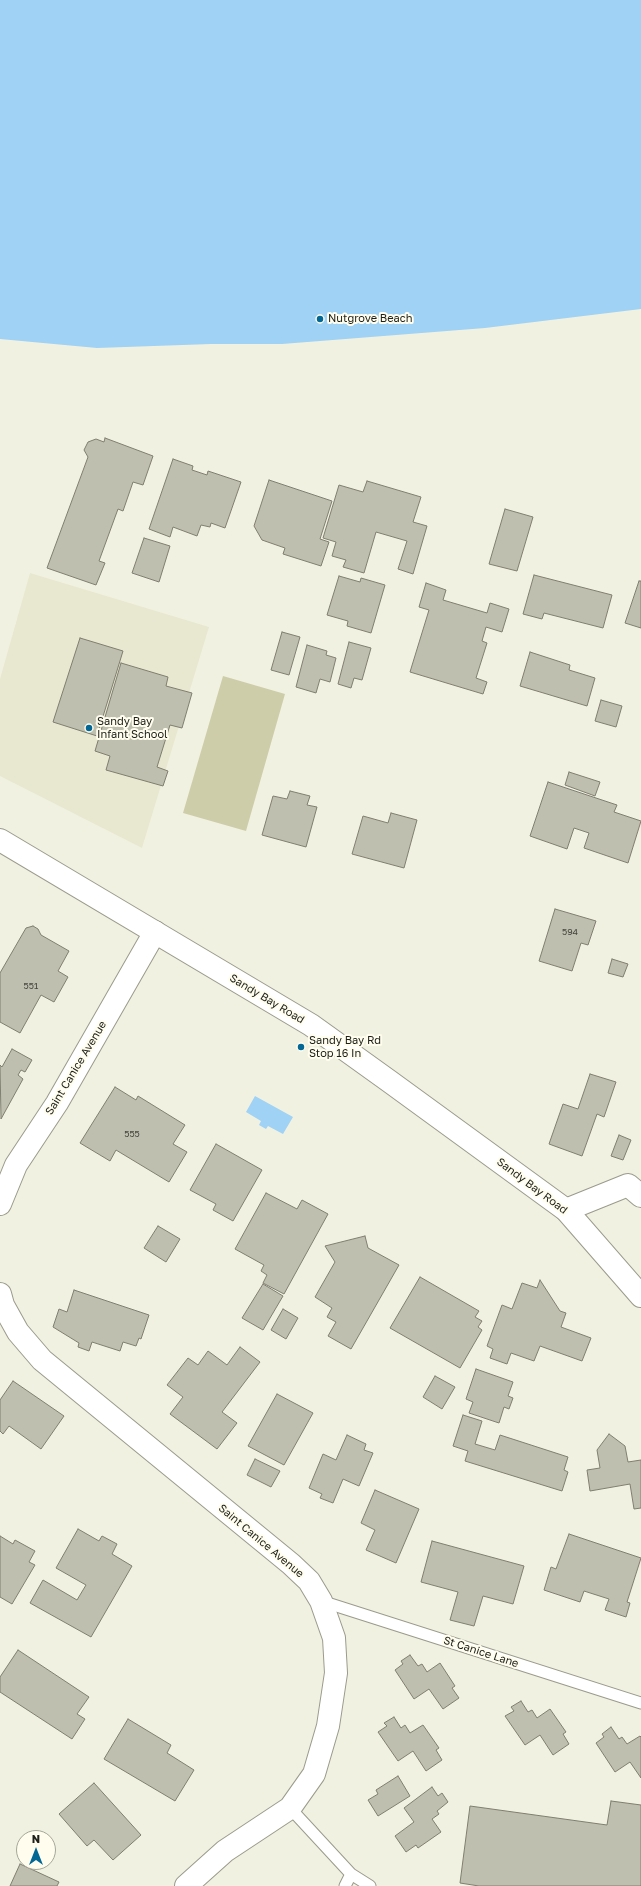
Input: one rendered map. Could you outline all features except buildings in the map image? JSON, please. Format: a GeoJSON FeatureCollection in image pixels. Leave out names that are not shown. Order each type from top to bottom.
{"type":"FeatureCollection","features":[{"type":"Feature","properties":{"kind":"street","name":"Sandy Bay Road"},"geometry":{"type":"LineString","coordinates":[[0,840],[311,1025],[566,1210],[641,1296]]}},
{"type":"Feature","properties":{"kind":"street","name":"Saint Canice Avenue"},"geometry":{"type":"LineString","coordinates":[[0,1204],[8,1165],[56,1103],[155,932]]}},
{"type":"Feature","properties":{"kind":"street"},"geometry":{"type":"LineString","coordinates":[[566,1210],[628,1185],[641,1196]]}},
{"type":"Feature","properties":{"kind":"street","name":"Saint Canice Avenue"},"geometry":{"type":"LineString","coordinates":[[0,1294],[3,1305],[18,1332],[42,1360],[291,1564],[308,1581],[321,1601],[334,1638],[336,1673],[328,1726],[314,1774],[290,1808],[225,1851],[186,1886]]}},
{"type":"Feature","properties":{"kind":"lane","name":"St Canice Lane"},"geometry":{"type":"LineString","coordinates":[[321,1601],[641,1703]]}},
{"type":"Feature","properties":{"kind":"lane"},"geometry":{"type":"LineString","coordinates":[[290,1808],[351,1874],[370,1886]]}},
{"type":"Feature","properties":{"kind":"lane"},"geometry":{"type":"LineString","coordinates":[[345,1886],[351,1874]]}},
{"type":"Feature","properties":{"kind":"shaded area","name":"Sandy Bay Infant School"},"geometry":{"type":"Polygon","coordinates":[[[30,573],[209,627],[142,848],[0,776],[0,679],[30,573]]]}},
{"type":"Feature","properties":{"kind":"shaded area"},"geometry":{"type":"Polygon","coordinates":[[[223,676],[285,694],[246,831],[183,813],[223,676]]]}},
{"type":"Feature","properties":{"kind":"water"},"geometry":{"type":"Polygon","coordinates":[[[0,0],[641,0],[641,309],[485,328],[282,344],[211,344],[97,348],[0,339],[0,0]]]}},
{"type":"Feature","properties":{"kind":"water"},"geometry":{"type":"Polygon","coordinates":[[[255,1096],[293,1117],[283,1134],[268,1126],[266,1129],[259,1125],[261,1121],[246,1112],[255,1096]]]}},
{"type":"Feature","properties":{"kind":"place","name":"Nutgrove Beach"},"geometry":{"type":"Point","coordinates":[320,319]}},
{"type":"Feature","properties":{"kind":"place","name":"Sandy Bay Infant School"},"geometry":{"type":"Point","coordinates":[89,728]}},
{"type":"Feature","properties":{"kind":"place","name":"Sandy Bay Rd Stop 16 In"},"geometry":{"type":"Point","coordinates":[301,1047]}}]}
